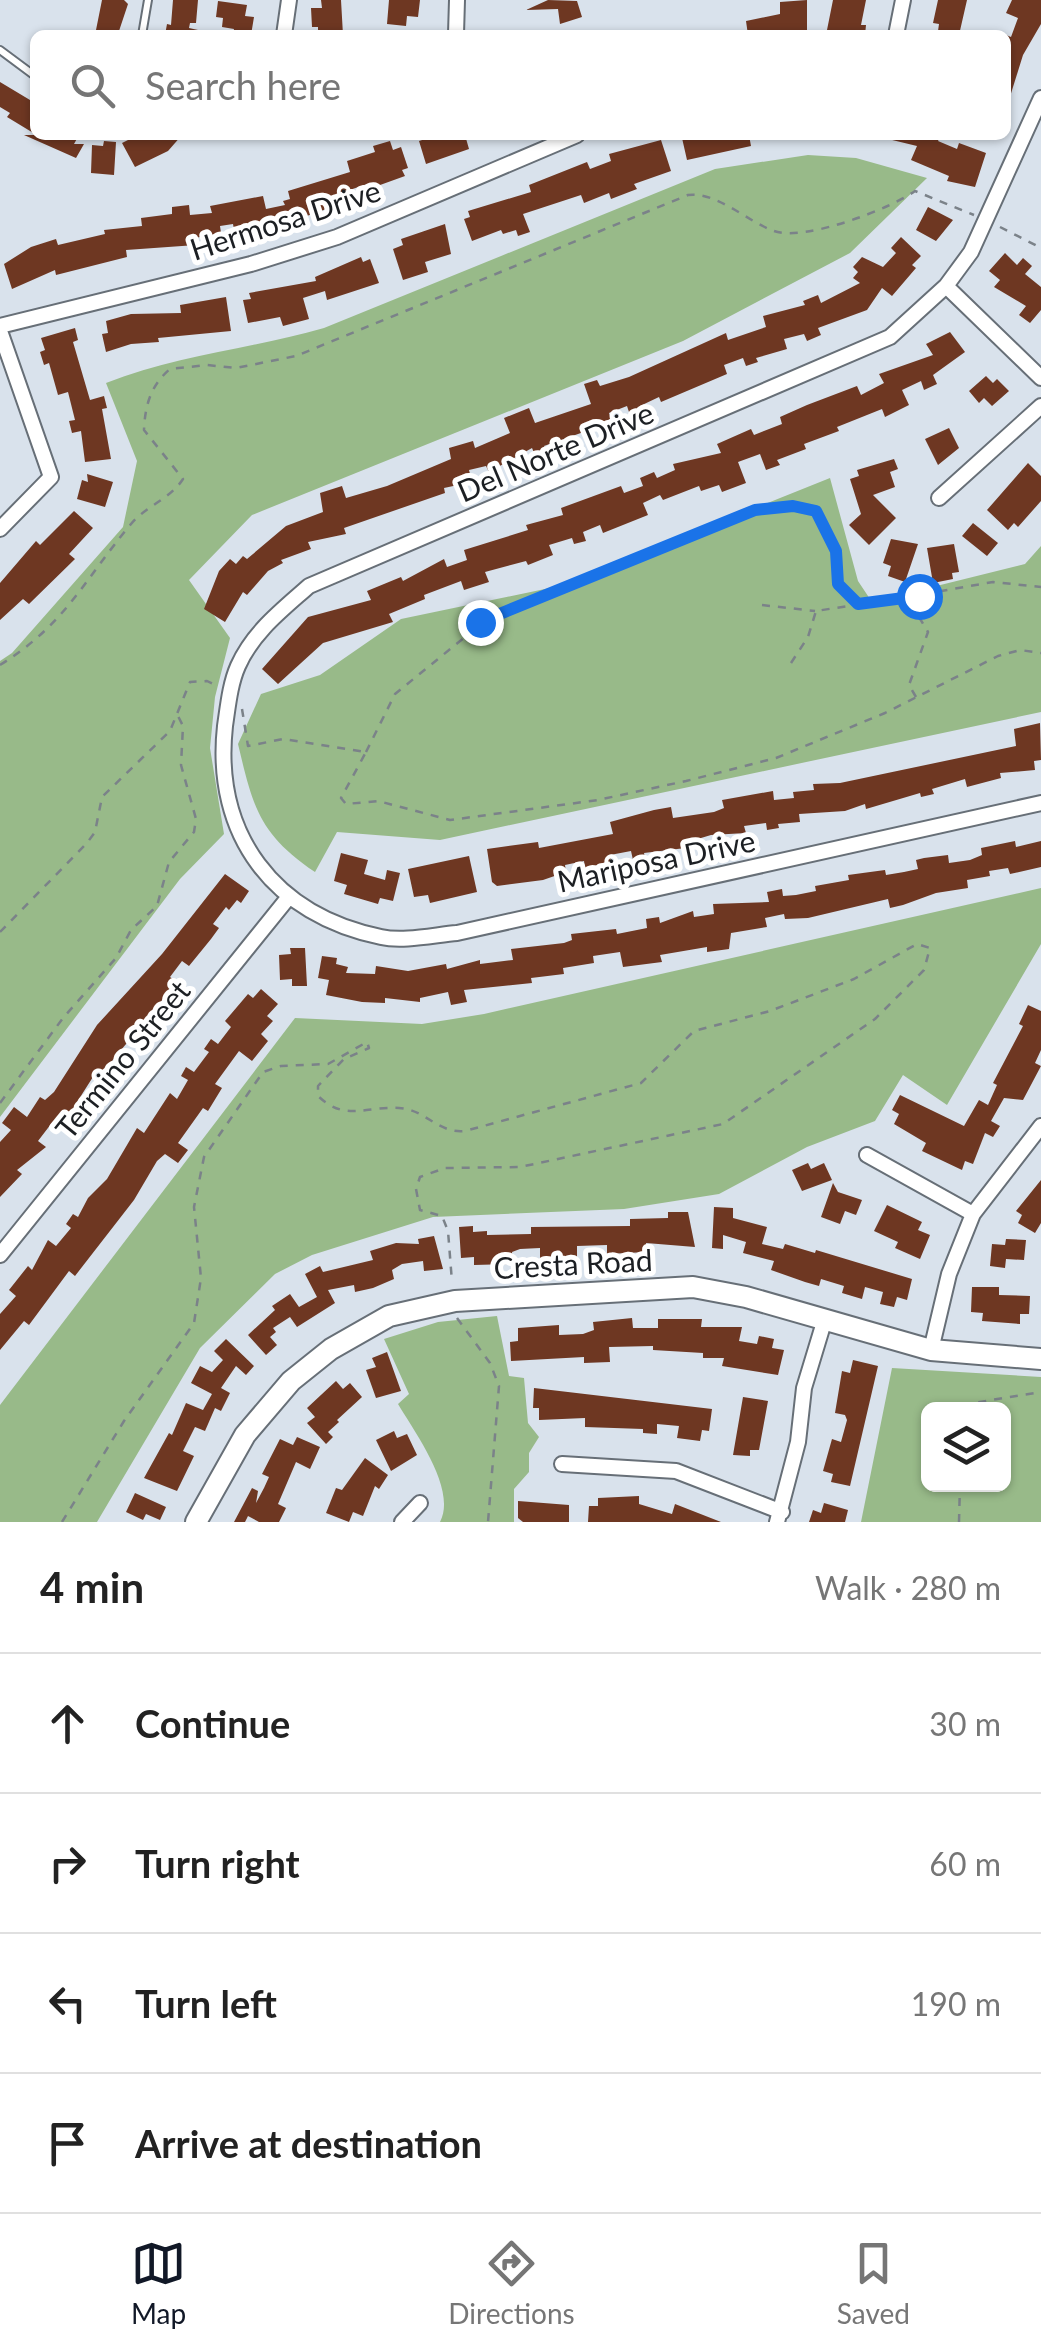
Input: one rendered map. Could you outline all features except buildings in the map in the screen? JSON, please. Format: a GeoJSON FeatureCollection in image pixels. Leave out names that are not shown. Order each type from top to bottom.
{"type":"FeatureCollection","features":[{"type":"Feature","properties":{"kind":"street"},"geometry":{"type":"LineString","coordinates":[[285,30],[289,0]]}},
{"type":"Feature","properties":{"kind":"street"},"geometry":{"type":"LineString","coordinates":[[456,30],[457,0]]}},
{"type":"Feature","properties":{"kind":"street"},"geometry":{"type":"LineString","coordinates":[[897,30],[902,0]]}},
{"type":"Feature","properties":{"kind":"street","name":"Del Norte Drive"},"geometry":{"type":"LineString","coordinates":[[288,898],[246,849],[232,817],[222,757],[229,700],[238,667],[260,629],[309,586],[890,337],[946,286],[971,252],[1041,98]]}},
{"type":"Feature","properties":{"kind":"street"},"geometry":{"type":"LineString","coordinates":[[1011,132],[1022,137]]}},
{"type":"Feature","properties":{"kind":"street","name":"Hermosa Drive"},"geometry":{"type":"LineString","coordinates":[[0,328],[250,264],[337,236],[565,140]]}},
{"type":"Feature","properties":{"kind":"street"},"geometry":{"type":"LineString","coordinates":[[946,286],[1041,378]]}},
{"type":"Feature","properties":{"kind":"street"},"geometry":{"type":"LineString","coordinates":[[0,328],[51,476],[0,529]]}},
{"type":"Feature","properties":{"kind":"street"},"geometry":{"type":"LineString","coordinates":[[939,498],[1041,406]]}},
{"type":"Feature","properties":{"kind":"street","name":"Mariposa Drive"},"geometry":{"type":"LineString","coordinates":[[288,898],[336,924],[384,938],[457,932],[1041,803]]}},
{"type":"Feature","properties":{"kind":"street","name":"Termino Street"},"geometry":{"type":"LineString","coordinates":[[0,1254],[288,898]]}},
{"type":"Feature","properties":{"kind":"street"},"geometry":{"type":"LineString","coordinates":[[931,1350],[949,1274],[973,1214],[1041,1126]]}},
{"type":"Feature","properties":{"kind":"street"},"geometry":{"type":"LineString","coordinates":[[868,1155],[973,1214]]}},
{"type":"Feature","properties":{"kind":"street","name":"Cresta Road"},"geometry":{"type":"LineString","coordinates":[[196,1522],[245,1434],[291,1381],[331,1348],[389,1316],[491,1296],[694,1287],[746,1296],[824,1322],[931,1350],[1041,1359]]}},
{"type":"Feature","properties":{"kind":"street"},"geometry":{"type":"LineString","coordinates":[[562,1464],[676,1471],[780,1517],[798,1442],[804,1388],[824,1322]]}},
{"type":"Feature","properties":{"kind":"street"},"geometry":{"type":"LineString","coordinates":[[402,1522],[420,1503]]}},
{"type":"Feature","properties":{"kind":"lane"},"geometry":{"type":"LineString","coordinates":[[143,30],[148,0]]}},
{"type":"Feature","properties":{"kind":"lane"},"geometry":{"type":"LineString","coordinates":[[0,50],[30,72]]}},
{"type":"Feature","properties":{"kind":"path"},"geometry":{"type":"LineString","coordinates":[[0,665],[64,615],[129,526],[183,479],[168,455],[144,430],[144,410],[154,388],[170,369],[192,365],[236,368],[296,356],[688,196],[700,195],[785,234],[893,206],[915,191],[1041,248]]}},
{"type":"Feature","properties":{"kind":"path"},"geometry":{"type":"LineString","coordinates":[[858,604],[838,584],[836,551],[816,511],[764,507],[492,615],[395,694],[342,798],[346,804],[378,801],[434,817],[466,818],[598,800],[755,765],[916,697],[998,656],[1020,650],[1041,653]]}},
{"type":"Feature","properties":{"kind":"path"},"geometry":{"type":"LineString","coordinates":[[762,605],[816,611],[993,582],[1041,587]]}},
{"type":"Feature","properties":{"kind":"path"},"geometry":{"type":"LineString","coordinates":[[907,597],[928,632],[909,685],[916,697]]}},
{"type":"Feature","properties":{"kind":"path"},"geometry":{"type":"LineString","coordinates":[[791,663],[808,637],[816,611]]}},
{"type":"Feature","properties":{"kind":"path"},"geometry":{"type":"LineString","coordinates":[[0,932],[87,843],[95,832],[102,797],[170,731],[190,682],[216,682],[229,700],[242,709],[248,746],[283,739],[366,752]]}},
{"type":"Feature","properties":{"kind":"path"},"geometry":{"type":"LineString","coordinates":[[0,1104],[64,1018],[116,958],[130,930],[156,906],[169,862],[194,832],[196,819],[181,765],[183,726],[178,716]]}},
{"type":"Feature","properties":{"kind":"path"},"geometry":{"type":"LineString","coordinates":[[62,1522],[124,1421],[191,1330],[201,1278],[194,1208],[198,1172],[211,1145],[263,1072],[281,1066],[328,1064],[366,1042],[369,1048],[344,1059],[318,1086],[318,1096],[329,1107],[341,1113],[414,1110],[448,1131],[465,1132],[641,1083],[694,1031],[770,1012],[854,979],[917,944],[930,948],[924,970],[875,1019],[723,1124],[520,1167],[446,1168],[420,1177],[416,1200],[420,1210],[442,1216],[448,1231],[452,1282]]}},
{"type":"Feature","properties":{"kind":"path"},"geometry":{"type":"LineString","coordinates":[[457,1318],[490,1363],[498,1386],[488,1522]]}},
{"type":"Feature","properties":{"kind":"path"},"geometry":{"type":"LineString","coordinates":[[979,1402],[1041,1392]]}},
{"type":"Feature","properties":{"kind":"path"},"geometry":{"type":"LineString","coordinates":[[959,1522],[960,1492]]}},
{"type":"Feature","properties":{"kind":"green space"},"geometry":{"type":"Polygon","coordinates":[[[808,155],[856,158],[927,178],[850,253],[683,341],[252,515],[189,580],[230,638],[215,697],[210,748],[224,834],[180,879],[0,1117],[0,661],[12,653],[123,527],[137,461],[106,383],[160,366],[324,328],[715,169],[808,155]]]}},
{"type":"Feature","properties":{"kind":"green space"},"geometry":{"type":"Polygon","coordinates":[[[830,478],[858,581],[872,602],[1025,564],[1041,546],[1041,712],[440,840],[337,832],[315,872],[281,845],[261,817],[238,744],[261,694],[320,675],[401,619],[564,585],[830,478]]]}},
{"type":"Feature","properties":{"kind":"green space"},"geometry":{"type":"Polygon","coordinates":[[[1041,888],[1041,944],[947,1105],[903,1075],[875,1121],[807,1147],[719,1194],[624,1209],[433,1217],[312,1255],[275,1274],[200,1348],[97,1522],[0,1522],[0,1405],[295,1018],[422,1024],[484,1014],[1041,888]]]}},
{"type":"Feature","properties":{"kind":"green space"},"geometry":{"type":"Polygon","coordinates":[[[497,1316],[509,1376],[524,1378],[528,1423],[539,1437],[529,1453],[529,1472],[514,1489],[514,1522],[440,1522],[444,1509],[439,1479],[398,1404],[409,1394],[384,1339],[438,1322],[497,1316]]]}},
{"type":"Feature","properties":{"kind":"green space"},"geometry":{"type":"Polygon","coordinates":[[[892,1368],[1041,1377],[1041,1522],[861,1522],[892,1368]]]}},
{"type":"Feature","properties":{"kind":"route"},"geometry":{"type":"LineString","coordinates":[[480,622],[764,507],[806,507],[816,511],[836,551],[834,572],[838,584],[858,604],[919,596]]}}]}
